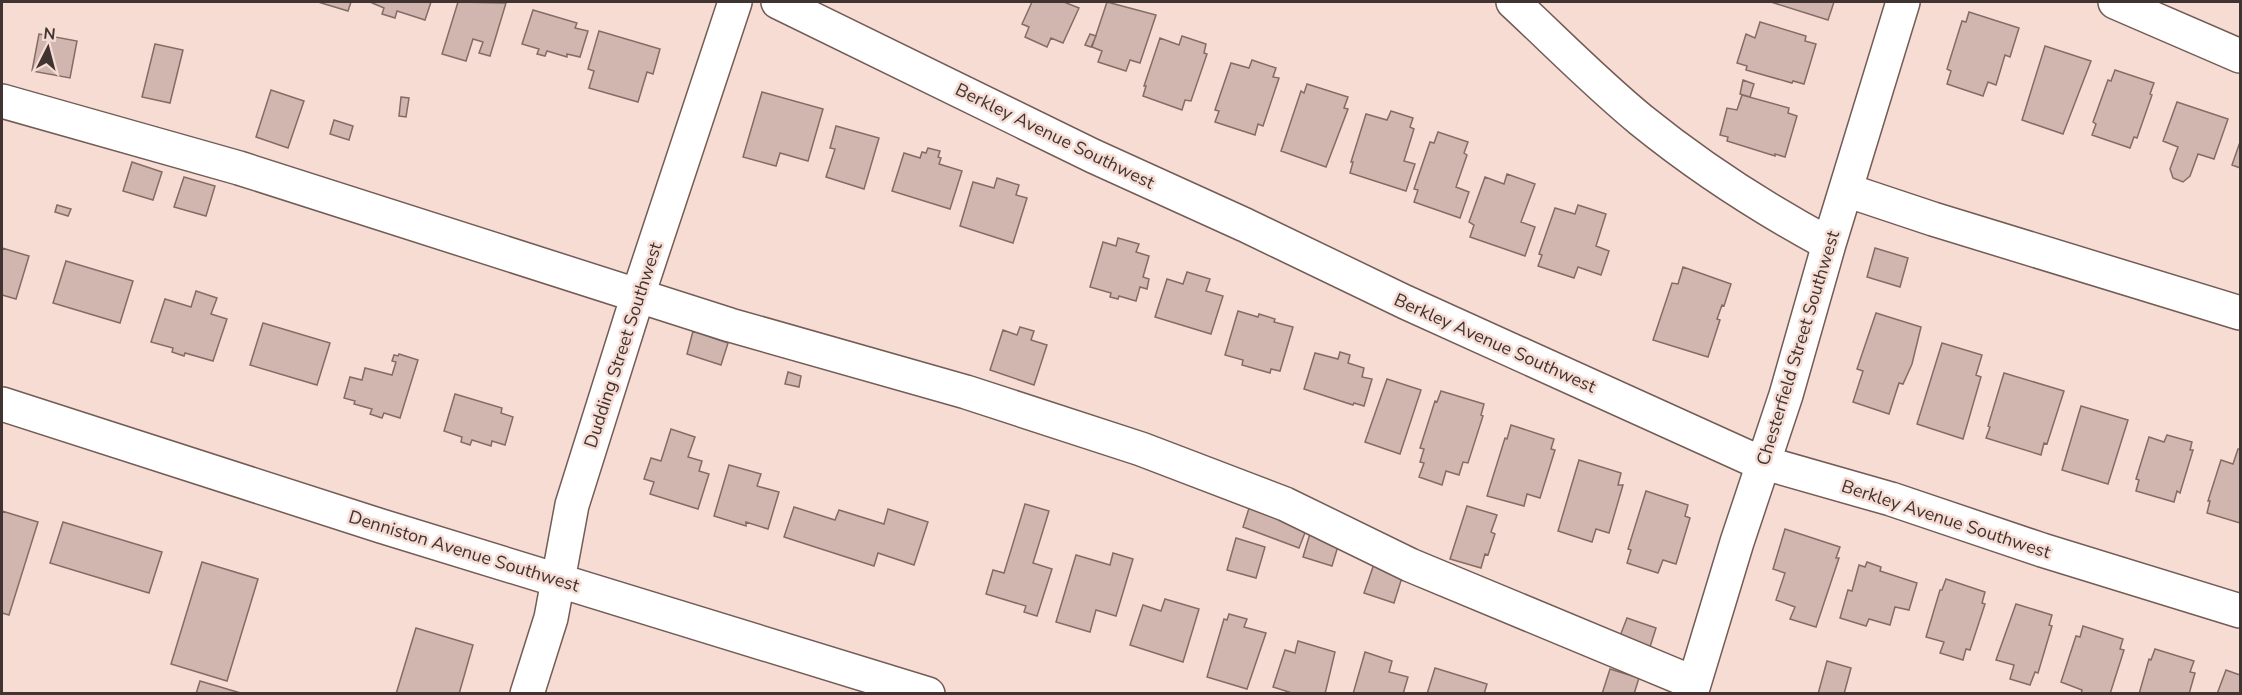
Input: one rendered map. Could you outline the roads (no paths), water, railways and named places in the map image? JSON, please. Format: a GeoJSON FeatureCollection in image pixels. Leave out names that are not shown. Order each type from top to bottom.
{"type":"FeatureCollection","features":[{"type":"Feature","properties":{"kind":"street","name":"Dudding Street Southwest"},"geometry":{"type":"LineString","coordinates":[[527,693],[551,618],[572,505],[638,295],[735,2]]}},
{"type":"Feature","properties":{"kind":"street","name":"Berkley Avenue Southwest"},"geometry":{"type":"LineString","coordinates":[[778,2],[1093,156],[1245,225],[1405,302],[1764,462],[1891,499],[2042,550],[2241,611]]}},
{"type":"Feature","properties":{"kind":"street"},"geometry":{"type":"LineString","coordinates":[[1513,2],[1640,119],[1689,158],[1799,228],[1829,244]]}},
{"type":"Feature","properties":{"kind":"street","name":"Chesterfield Street Southwest"},"geometry":{"type":"LineString","coordinates":[[1693,688],[1786,395],[1829,244],[1903,2]]}},
{"type":"Feature","properties":{"kind":"street"},"geometry":{"type":"LineString","coordinates":[[2115,2],[2241,56]]}},
{"type":"Feature","properties":{"kind":"street"},"geometry":{"type":"LineString","coordinates":[[2,101],[239,168],[730,325],[966,392],[1152,453],[1285,504],[1410,564],[1693,688]]}},
{"type":"Feature","properties":{"kind":"street"},"geometry":{"type":"LineString","coordinates":[[1846,190],[1933,219],[2241,313]]}},
{"type":"Feature","properties":{"kind":"street","name":"Denniston Avenue Southwest"},"geometry":{"type":"LineString","coordinates":[[2,404],[381,526],[928,693]]}}]}
